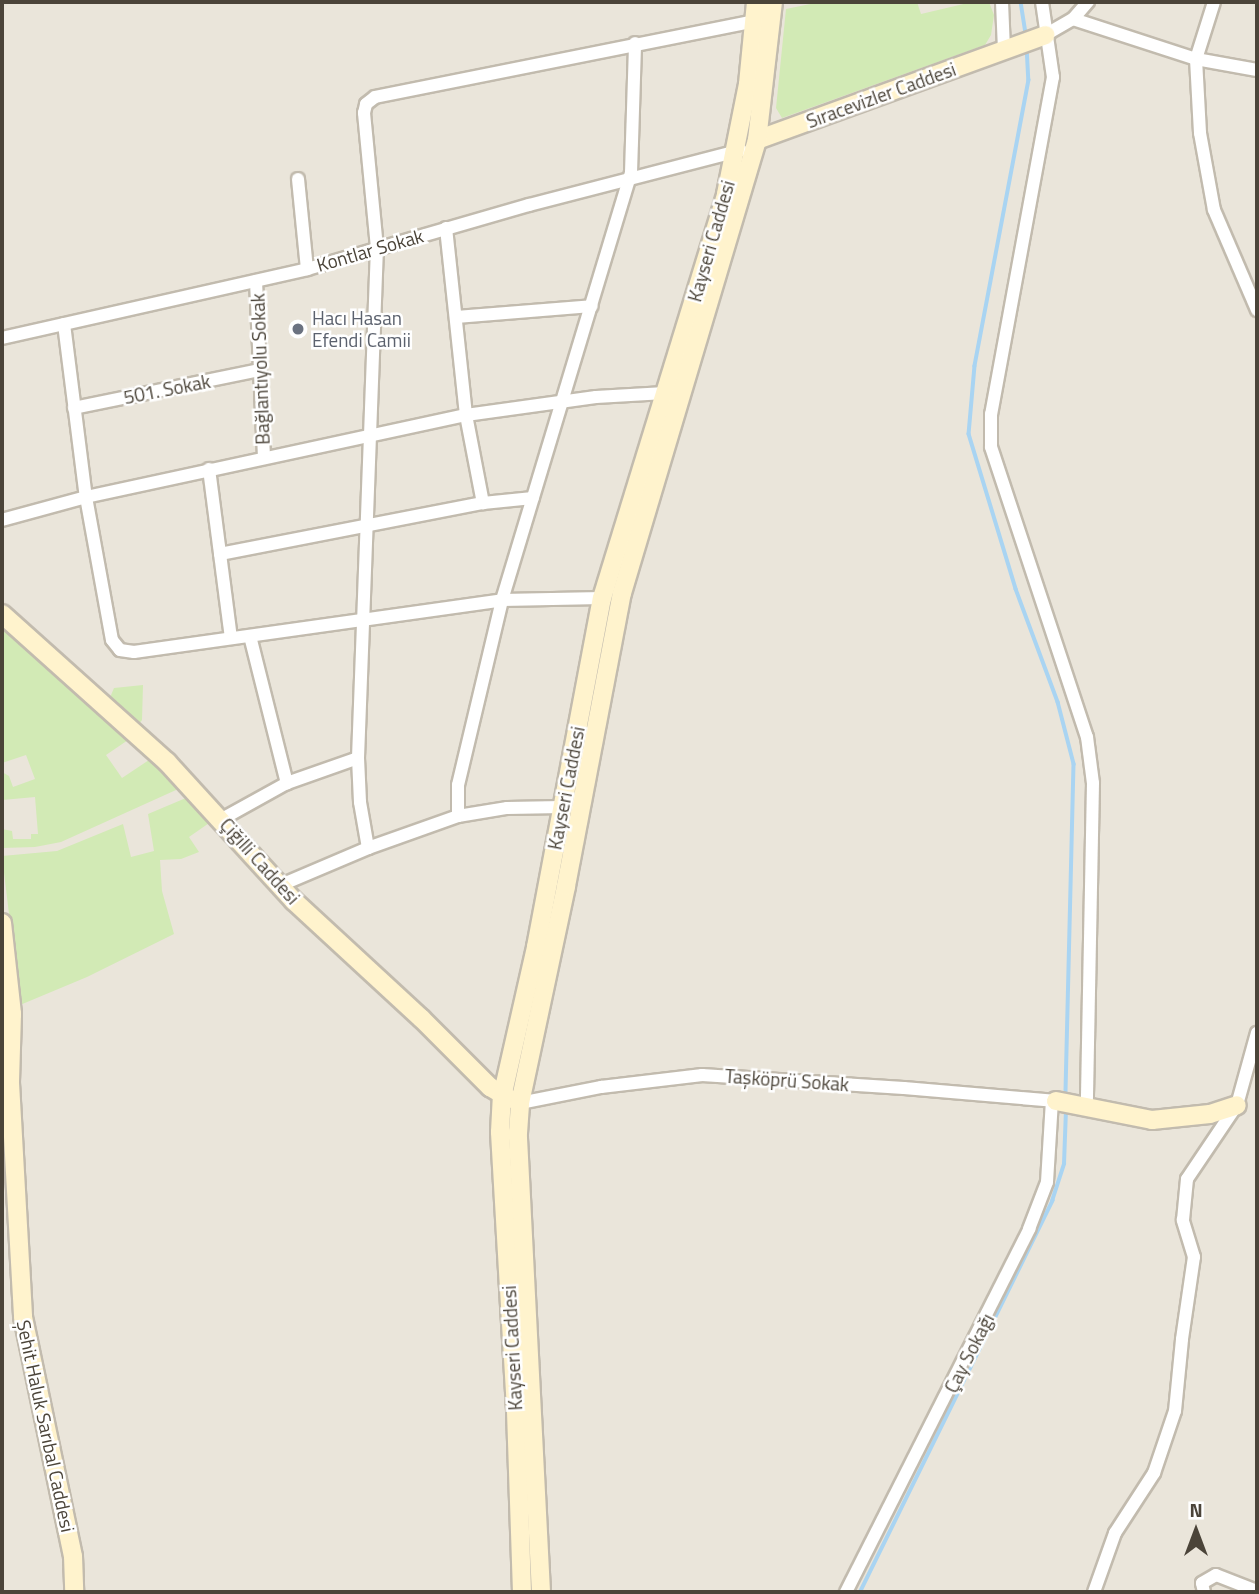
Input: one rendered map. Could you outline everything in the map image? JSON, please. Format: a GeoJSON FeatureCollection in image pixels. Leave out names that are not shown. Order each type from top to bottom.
{"type":"FeatureCollection","features":[{"type":"Feature","properties":{"kind":"main road","name":"Kayseri Caddesi"},"geometry":{"type":"LineString","coordinates":[[522,1592],[516,1410],[500,1132],[502,1097],[536,947],[603,598],[736,153],[748,84],[756,2]]}},
{"type":"Feature","properties":{"kind":"main road","name":"Kayseri Caddesi"},"geometry":{"type":"LineString","coordinates":[[541,1592],[518,1133],[520,1103],[566,886],[622,593],[757,140],[773,2]]}},
{"type":"Feature","properties":{"kind":"main road","name":"Sıracevizler Caddesi"},"geometry":{"type":"LineString","coordinates":[[757,140],[1045,35]]}},
{"type":"Feature","properties":{"kind":"main road","name":"Çiğilli Caddesi"},"geometry":{"type":"LineString","coordinates":[[2,614],[167,762],[281,886],[502,1097],[520,1103]]}},
{"type":"Feature","properties":{"kind":"main road","name":"Şehit Haluk Sarıbal Caddesi"},"geometry":{"type":"LineString","coordinates":[[2,923],[12,1014],[6,1084],[23,1317],[73,1556],[74,1592]]}},
{"type":"Feature","properties":{"kind":"main road"},"geometry":{"type":"LineString","coordinates":[[1054,1101],[1152,1120],[1210,1114],[1237,1105]]}},
{"type":"Feature","properties":{"kind":"street"},"geometry":{"type":"LineString","coordinates":[[1002,2],[1004,50]]}},
{"type":"Feature","properties":{"kind":"street"},"geometry":{"type":"LineString","coordinates":[[1042,2],[1053,77],[991,414],[991,447],[1088,748],[1093,783],[1087,1107]]}},
{"type":"Feature","properties":{"kind":"street"},"geometry":{"type":"LineString","coordinates":[[1045,35],[1073,19],[1088,2]]}},
{"type":"Feature","properties":{"kind":"street"},"geometry":{"type":"LineString","coordinates":[[1214,2],[1196,59],[1200,133],[1214,210],[1257,310]]}},
{"type":"Feature","properties":{"kind":"street"},"geometry":{"type":"LineString","coordinates":[[1073,19],[1196,59],[1257,70]]}},
{"type":"Feature","properties":{"kind":"street"},"geometry":{"type":"LineString","coordinates":[[368,848],[360,802],[358,758],[377,248],[363,113],[369,101],[375,97],[754,21]]}},
{"type":"Feature","properties":{"kind":"street"},"geometry":{"type":"LineString","coordinates":[[458,816],[458,785],[502,600],[629,180],[634,157],[635,43]]}},
{"type":"Feature","properties":{"kind":"street","name":"Kontlar Sokak"},"geometry":{"type":"LineString","coordinates":[[2,338],[307,269],[446,228],[736,153],[757,140]]}},
{"type":"Feature","properties":{"kind":"street"},"geometry":{"type":"LineString","coordinates":[[298,179],[307,269]]}},
{"type":"Feature","properties":{"kind":"street"},"geometry":{"type":"LineString","coordinates":[[446,228],[466,415],[484,503]]}},
{"type":"Feature","properties":{"kind":"street","name":"Bağlantıyolu Sokak"},"geometry":{"type":"LineString","coordinates":[[256,281],[264,457]]}},
{"type":"Feature","properties":{"kind":"street"},"geometry":{"type":"LineString","coordinates":[[456,317],[592,306]]}},
{"type":"Feature","properties":{"kind":"street"},"geometry":{"type":"LineString","coordinates":[[64,324],[86,497],[112,640],[117,647],[134,652],[502,600],[603,598]]}},
{"type":"Feature","properties":{"kind":"street","name":"501. Sokak"},"geometry":{"type":"LineString","coordinates":[[74,408],[259,370]]}},
{"type":"Feature","properties":{"kind":"street"},"geometry":{"type":"LineString","coordinates":[[2,520],[86,497],[209,469],[466,415],[564,401],[665,393]]}},
{"type":"Feature","properties":{"kind":"street"},"geometry":{"type":"LineString","coordinates":[[209,469],[231,638]]}},
{"type":"Feature","properties":{"kind":"street"},"geometry":{"type":"LineString","coordinates":[[220,554],[484,503],[533,498]]}},
{"type":"Feature","properties":{"kind":"street"},"geometry":{"type":"LineString","coordinates":[[250,636],[287,783]]}},
{"type":"Feature","properties":{"kind":"street"},"geometry":{"type":"LineString","coordinates":[[222,819],[287,783],[358,758]]}},
{"type":"Feature","properties":{"kind":"street"},"geometry":{"type":"LineString","coordinates":[[281,886],[368,848],[458,816],[507,808],[562,807]]}},
{"type":"Feature","properties":{"kind":"street"},"geometry":{"type":"LineString","coordinates":[[1094,1592],[1115,1533],[1154,1473],[1175,1411],[1194,1257],[1184,1220],[1187,1180],[1237,1105],[1257,1033]]}},
{"type":"Feature","properties":{"kind":"street","name":"Taşköprü Sokak"},"geometry":{"type":"LineString","coordinates":[[520,1103],[601,1087],[702,1075],[1054,1101]]}},
{"type":"Feature","properties":{"kind":"street","name":"Çay Sokağı"},"geometry":{"type":"LineString","coordinates":[[846,1592],[1029,1229],[1047,1182],[1054,1101]]}},
{"type":"Feature","properties":{"kind":"street"},"geometry":{"type":"LineString","coordinates":[[1204,1592],[1203,1581],[1216,1575],[1257,1591]]}},
{"type":"Feature","properties":{"kind":"shaded area"},"geometry":{"type":"Polygon","coordinates":[[[2,2],[1257,2],[1257,1592],[2,1592],[2,2]]]}},
{"type":"Feature","properties":{"kind":"green space"},"geometry":{"type":"Polygon","coordinates":[[[820,2],[917,2],[921,14],[972,2],[989,2],[994,15],[991,35],[985,45],[782,118],[776,108],[786,9],[820,2]]]}},
{"type":"Feature","properties":{"kind":"green space"},"geometry":{"type":"Polygon","coordinates":[[[2,629],[131,738],[106,755],[122,778],[152,758],[178,785],[176,790],[61,842],[35,847],[2,848],[2,829],[12,831],[13,839],[31,839],[31,834],[38,834],[35,797],[2,800],[2,772],[9,776],[13,787],[35,779],[26,755],[2,763],[2,629]]]}},
{"type":"Feature","properties":{"kind":"green space"},"geometry":{"type":"Polygon","coordinates":[[[143,685],[142,720],[139,724],[109,700],[114,688],[143,685]]]}},
{"type":"Feature","properties":{"kind":"green space"},"geometry":{"type":"Polygon","coordinates":[[[193,795],[212,821],[189,837],[199,852],[181,859],[160,860],[162,891],[174,934],[87,977],[20,1005],[2,856],[57,851],[123,824],[131,857],[154,851],[148,814],[193,795]]]}},
{"type":"Feature","properties":{"kind":"waterway"},"geometry":{"type":"LineString","coordinates":[[1021,2],[1026,35]]}},
{"type":"Feature","properties":{"kind":"waterway"},"geometry":{"type":"LineString","coordinates":[[1027,46],[1029,80],[975,366],[969,434],[1016,589],[1058,702],[1074,764],[1066,1098]]}},
{"type":"Feature","properties":{"kind":"waterway"},"geometry":{"type":"LineString","coordinates":[[860,1592],[1052,1201],[1064,1164],[1066,1109]]}},
{"type":"Feature","properties":{"kind":"place","name":"Hacı Hasan Efendi Camii"},"geometry":{"type":"Point","coordinates":[298,329]}}]}
